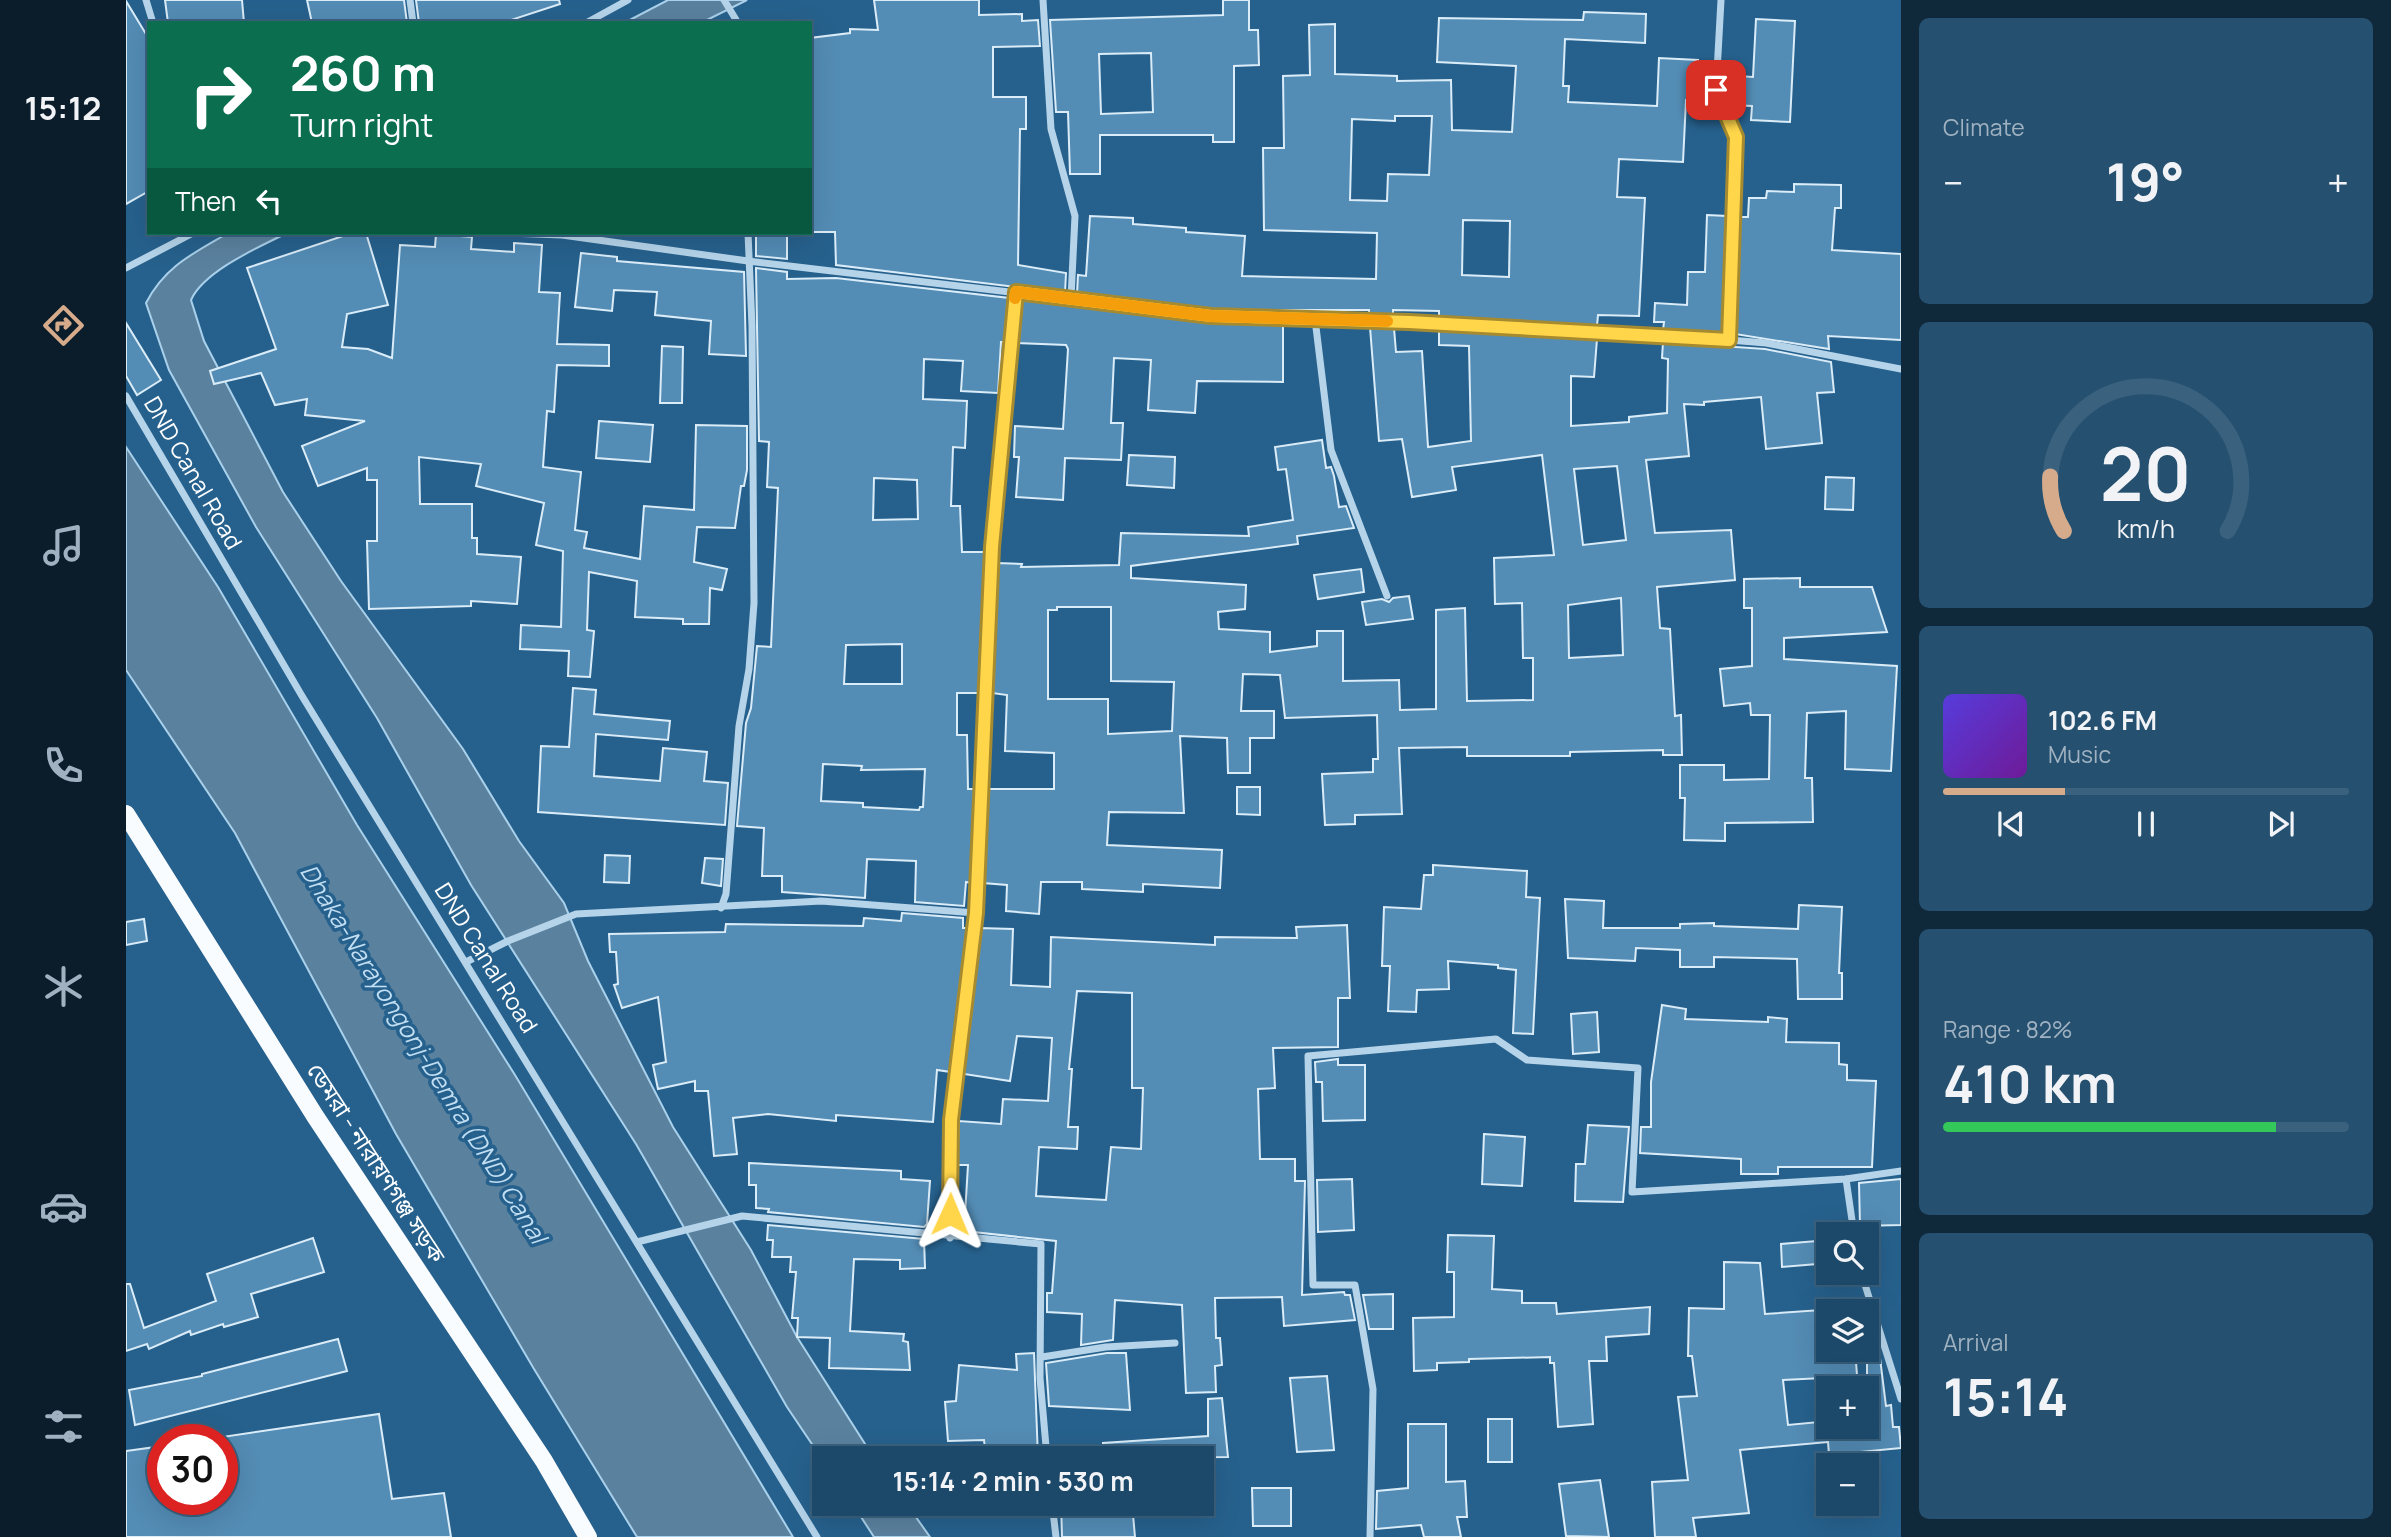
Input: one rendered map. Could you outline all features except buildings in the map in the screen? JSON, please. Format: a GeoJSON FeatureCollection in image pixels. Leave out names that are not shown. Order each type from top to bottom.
{"type":"FeatureCollection","features":[{"type":"Feature","properties":{"kind":"main road","name":"ডেমরা - নারায়ণগঞ্জ সড়ক"},"geometry":{"type":"LineString","coordinates":[[126,814],[315,1116],[544,1461],[588,1537]]}},
{"type":"Feature","properties":{"kind":"street"},"geometry":{"type":"LineString","coordinates":[[146,0],[152,21]]}},
{"type":"Feature","properties":{"kind":"street"},"geometry":{"type":"LineString","coordinates":[[410,0],[413,21]]}},
{"type":"Feature","properties":{"kind":"street"},"geometry":{"type":"LineString","coordinates":[[590,21],[628,0]]}},
{"type":"Feature","properties":{"kind":"street"},"geometry":{"type":"LineString","coordinates":[[724,0],[737,21]]}},
{"type":"Feature","properties":{"kind":"street"},"geometry":{"type":"LineString","coordinates":[[1043,0],[1051,129],[1075,216],[1071,298]]}},
{"type":"Feature","properties":{"kind":"street"},"geometry":{"type":"LineString","coordinates":[[1721,0],[1716,90],[1736,137],[1729,340]]}},
{"type":"Feature","properties":{"kind":"street"},"geometry":{"type":"LineString","coordinates":[[126,268],[189,235]]}},
{"type":"Feature","properties":{"kind":"street"},"geometry":{"type":"LineString","coordinates":[[562,235],[748,261],[1211,316],[1729,340],[1766,343],[1901,369]]}},
{"type":"Feature","properties":{"kind":"street"},"geometry":{"type":"LineString","coordinates":[[721,908],[726,894],[739,726],[749,669],[754,603],[752,326],[748,235]]}},
{"type":"Feature","properties":{"kind":"street"},"geometry":{"type":"LineString","coordinates":[[950,1238],[951,1120],[976,913],[992,547],[1016,292]]}},
{"type":"Feature","properties":{"kind":"street"},"geometry":{"type":"LineString","coordinates":[[1315,319],[1331,450],[1387,596]]}},
{"type":"Feature","properties":{"kind":"street","name":"DND Canal Road"},"geometry":{"type":"LineString","coordinates":[[126,397],[302,696],[817,1537]]}},
{"type":"Feature","properties":{"kind":"street"},"geometry":{"type":"LineString","coordinates":[[466,962],[508,940],[576,914],[821,901],[976,913]]}},
{"type":"Feature","properties":{"kind":"street"},"geometry":{"type":"LineString","coordinates":[[1370,1537],[1373,1389],[1355,1285],[1313,1285],[1308,1056],[1496,1039],[1527,1060],[1638,1068],[1632,1192],[1846,1180],[1901,1171]]}},
{"type":"Feature","properties":{"kind":"street"},"geometry":{"type":"LineString","coordinates":[[1846,1180],[1852,1222]]}},
{"type":"Feature","properties":{"kind":"street"},"geometry":{"type":"LineString","coordinates":[[637,1242],[742,1216],[950,1238],[1041,1244],[1040,1378],[1046,1446]]}},
{"type":"Feature","properties":{"kind":"street"},"geometry":{"type":"LineString","coordinates":[[1865,1285],[1901,1399]]}},
{"type":"Feature","properties":{"kind":"street"},"geometry":{"type":"LineString","coordinates":[[1042,1357],[1175,1343]]}},
{"type":"Feature","properties":{"kind":"street"},"geometry":{"type":"LineString","coordinates":[[1054,1516],[1056,1537]]}},
{"type":"Feature","properties":{"kind":"water"},"geometry":{"type":"Polygon","coordinates":[[[668,0],[747,0],[705,21],[628,21],[668,0]]]}},
{"type":"Feature","properties":{"kind":"water"},"geometry":{"type":"Polygon","coordinates":[[[225,235],[283,235],[220,270],[198,289],[191,300],[204,341],[283,492],[341,581],[463,749],[519,841],[564,903],[588,961],[673,1127],[751,1250],[797,1337],[866,1446],[813,1446],[787,1407],[636,1144],[471,885],[377,718],[256,527],[169,370],[146,303],[162,279],[181,262],[225,235]]]}},
{"type":"Feature","properties":{"kind":"water","name":"Dhaka-Narayongonj-Demra (DND) Canal"},"geometry":{"type":"Polygon","coordinates":[[[126,447],[218,587],[357,825],[515,1075],[793,1537],[637,1537],[534,1369],[396,1134],[235,833],[126,670],[126,447]]]}},
{"type":"Feature","properties":{"kind":"water"},"geometry":{"type":"Polygon","coordinates":[[[860,1516],[915,1516],[930,1537],[874,1537],[860,1516]]]}},
{"type":"Feature","properties":{"kind":"slow traffic"},"geometry":{"type":"LineString","coordinates":[[1015,298],[1016,292],[1211,316],[1387,321]]}},
{"type":"Feature","properties":{"kind":"route"},"geometry":{"type":"LineString","coordinates":[[950,1214],[951,1120],[976,913],[992,547],[1016,292],[1211,316],[1409,322],[1729,340],[1736,137],[1716,90]]}}]}
